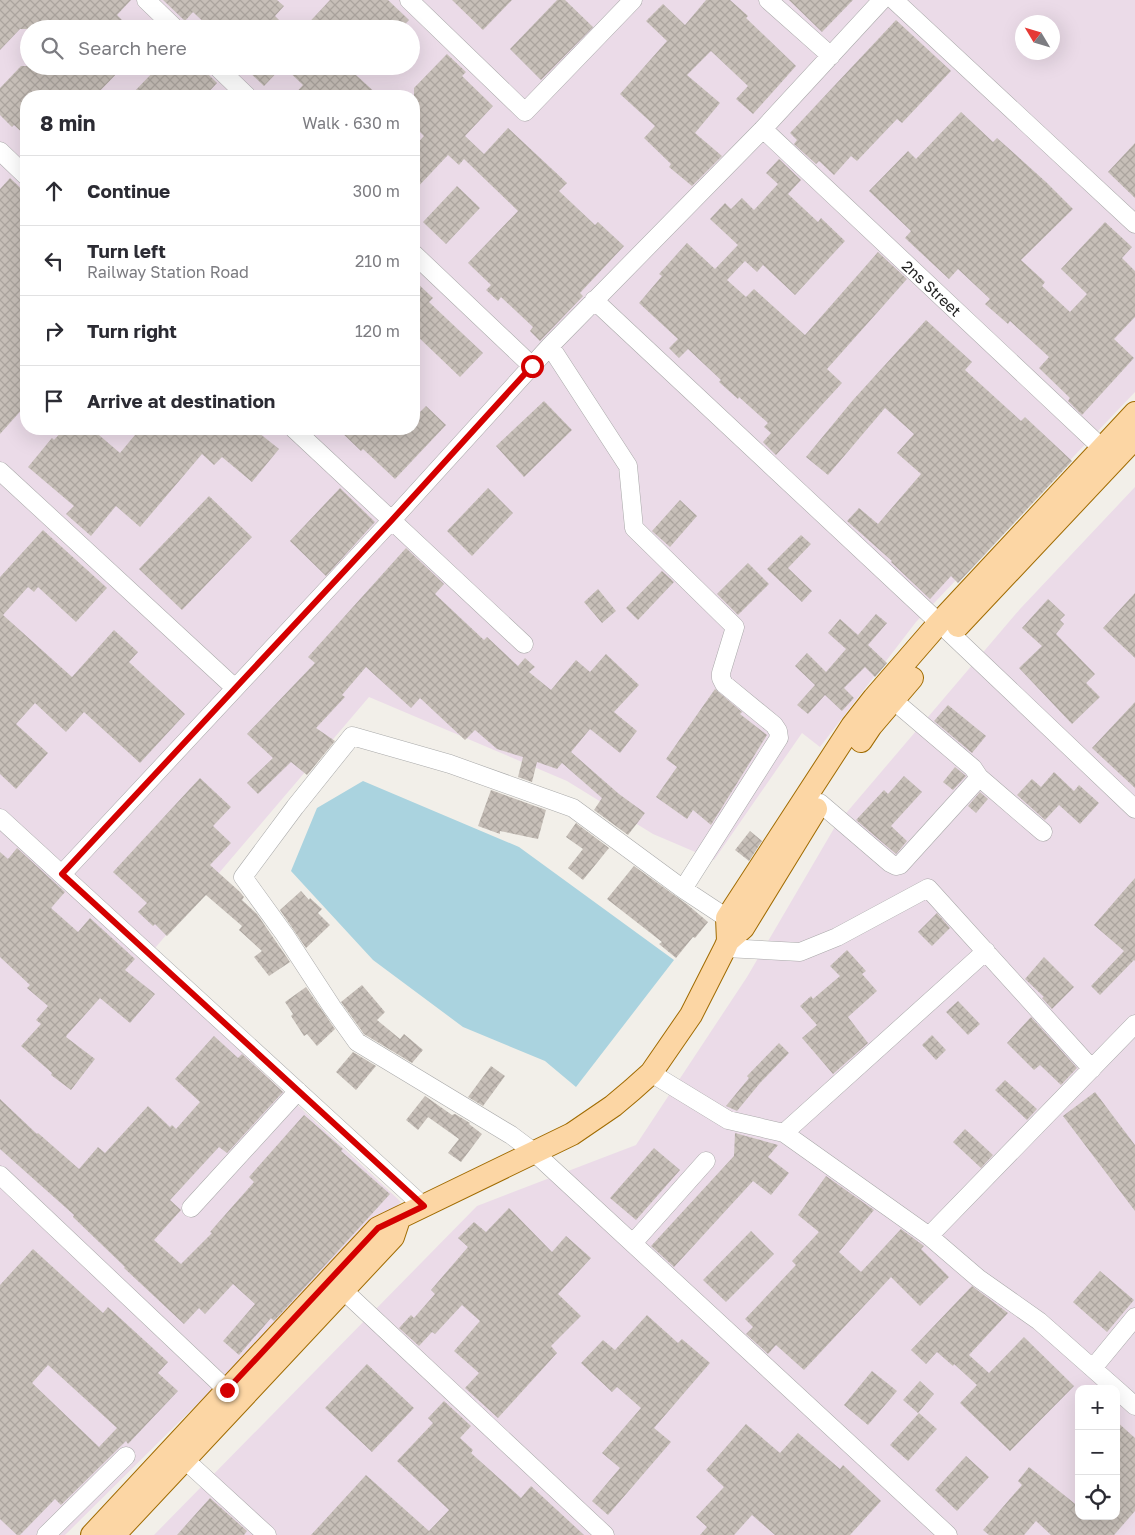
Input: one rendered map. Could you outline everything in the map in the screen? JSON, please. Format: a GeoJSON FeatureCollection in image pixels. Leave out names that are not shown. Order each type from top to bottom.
{"type":"FeatureCollection","features":[{"type":"Feature","properties":{"kind":"main road"},"geometry":{"type":"LineString","coordinates":[[731,934],[866,734],[945,628],[1102,448],[1135,413]]}},
{"type":"Feature","properties":{"kind":"main road"},"geometry":{"type":"LineString","coordinates":[[92,1535],[378,1228],[572,1134],[613,1106],[651,1073],[691,1016],[731,934],[852,726],[874,698],[1135,438]]}},
{"type":"Feature","properties":{"kind":"main road"},"geometry":{"type":"LineString","coordinates":[[114,1535],[393,1237],[399,1219]]}},
{"type":"Feature","properties":{"kind":"street"},"geometry":{"type":"LineString","coordinates":[[146,0],[167,20]]}},
{"type":"Feature","properties":{"kind":"street"},"geometry":{"type":"LineString","coordinates":[[410,0],[525,112],[633,0]]}},
{"type":"Feature","properties":{"kind":"street"},"geometry":{"type":"LineString","coordinates":[[768,0],[831,56]]}},
{"type":"Feature","properties":{"kind":"street"},"geometry":{"type":"LineString","coordinates":[[62,874],[391,521],[550,346],[763,129],[882,0]]}},
{"type":"Feature","properties":{"kind":"street"},"geometry":{"type":"LineString","coordinates":[[894,0],[1135,224]]}},
{"type":"Feature","properties":{"kind":"street"},"geometry":{"type":"LineString","coordinates":[[225,75],[241,90]]}},
{"type":"Feature","properties":{"kind":"street","name":"2ns Street"},"geometry":{"type":"LineString","coordinates":[[763,129],[1102,448]]}},
{"type":"Feature","properties":{"kind":"street"},"geometry":{"type":"LineString","coordinates":[[0,151],[20,170]]}},
{"type":"Feature","properties":{"kind":"street"},"geometry":{"type":"LineString","coordinates":[[420,260],[532,366]]}},
{"type":"Feature","properties":{"kind":"street"},"geometry":{"type":"LineString","coordinates":[[594,300],[945,628],[1135,809]]}},
{"type":"Feature","properties":{"kind":"street"},"geometry":{"type":"LineString","coordinates":[[550,346],[628,466],[634,528],[735,627],[721,673],[724,684],[774,725],[778,731],[779,738],[684,889]]}},
{"type":"Feature","properties":{"kind":"street"},"geometry":{"type":"LineString","coordinates":[[300,435],[524,644]]}},
{"type":"Feature","properties":{"kind":"street"},"geometry":{"type":"LineString","coordinates":[[0,470],[235,688]]}},
{"type":"Feature","properties":{"kind":"street"},"geometry":{"type":"LineString","coordinates":[[893,700],[973,768],[979,777],[1043,832]]}},
{"type":"Feature","properties":{"kind":"street"},"geometry":{"type":"LineString","coordinates":[[948,1535],[535,1153],[511,1135],[358,1042],[244,877],[295,807],[352,736],[450,764],[573,808],[684,889],[731,934],[800,952],[836,937],[928,888],[1092,1069]]}},
{"type":"Feature","properties":{"kind":"street"},"geometry":{"type":"LineString","coordinates":[[820,803],[890,863],[896,866],[906,858],[979,777]]}},
{"type":"Feature","properties":{"kind":"street"},"geometry":{"type":"LineString","coordinates":[[0,818],[424,1206]]}},
{"type":"Feature","properties":{"kind":"street"},"geometry":{"type":"LineString","coordinates":[[784,1133],[986,951]]}},
{"type":"Feature","properties":{"kind":"street"},"geometry":{"type":"LineString","coordinates":[[929,1236],[1135,1024]]}},
{"type":"Feature","properties":{"kind":"street"},"geometry":{"type":"LineString","coordinates":[[651,1073],[728,1120],[784,1133],[929,1236],[978,1278],[1039,1321],[1112,1385]]}},
{"type":"Feature","properties":{"kind":"street"},"geometry":{"type":"LineString","coordinates":[[191,1208],[298,1091]]}},
{"type":"Feature","properties":{"kind":"street"},"geometry":{"type":"LineString","coordinates":[[633,1243],[706,1161]]}},
{"type":"Feature","properties":{"kind":"street"},"geometry":{"type":"LineString","coordinates":[[0,1175],[227,1390]]}},
{"type":"Feature","properties":{"kind":"street"},"geometry":{"type":"LineString","coordinates":[[343,1290],[605,1535]]}},
{"type":"Feature","properties":{"kind":"street"},"geometry":{"type":"LineString","coordinates":[[1093,1368],[1135,1317]]}},
{"type":"Feature","properties":{"kind":"street"},"geometry":{"type":"LineString","coordinates":[[1120,1393],[1135,1406]]}},
{"type":"Feature","properties":{"kind":"street"},"geometry":{"type":"LineString","coordinates":[[46,1535],[126,1456]]}},
{"type":"Feature","properties":{"kind":"street"},"geometry":{"type":"LineString","coordinates":[[184,1459],[267,1535]]}},
{"type":"Feature","properties":{"kind":"shaded area"},"geometry":{"type":"Polygon","coordinates":[[[0,0],[1135,0],[1135,392],[916,622],[820,747],[802,733],[714,860],[653,834],[567,781],[369,697],[144,961],[401,1202],[65,1535],[0,1535],[0,0]]]}},
{"type":"Feature","properties":{"kind":"shaded area"},"geometry":{"type":"Polygon","coordinates":[[[1135,487],[1135,1535],[154,1535],[477,1206],[636,1145],[747,977],[836,825],[1020,609],[1135,487]]]}},
{"type":"Feature","properties":{"kind":"water"},"geometry":{"type":"Polygon","coordinates":[[[363,781],[519,847],[674,960],[576,1087],[545,1061],[463,1027],[373,960],[291,871],[317,808],[363,781]]]}},
{"type":"Feature","properties":{"kind":"building"},"geometry":{"type":"Polygon","coordinates":[[[0,0],[131,0],[117,15],[122,20],[20,20],[20,29],[0,50],[0,0]]]}},
{"type":"Feature","properties":{"kind":"building"},"geometry":{"type":"Polygon","coordinates":[[[163,0],[277,0],[284,6],[275,16],[279,20],[201,20],[193,12],[184,20],[163,0]]]}},
{"type":"Feature","properties":{"kind":"building"},"geometry":{"type":"Polygon","coordinates":[[[330,0],[388,0],[409,20],[311,20],[330,0]]]}},
{"type":"Feature","properties":{"kind":"building"},"geometry":{"type":"Polygon","coordinates":[[[452,0],[512,0],[483,30],[452,0]]]}},
{"type":"Feature","properties":{"kind":"building"},"geometry":{"type":"Polygon","coordinates":[[[557,0],[565,0],[593,27],[541,80],[510,49],[557,0]]]}},
{"type":"Feature","properties":{"kind":"building"},"geometry":{"type":"Polygon","coordinates":[[[706,0],[730,0],[796,66],[753,114],[736,99],[748,86],[711,51],[687,75],[720,103],[695,133],[722,156],[692,186],[669,167],[671,164],[644,138],[655,126],[620,94],[667,41],[646,21],[663,4],[685,25],[706,0]]]}},
{"type":"Feature","properties":{"kind":"building"},"geometry":{"type":"Polygon","coordinates":[[[789,0],[853,0],[822,32],[789,0]]]}},
{"type":"Feature","properties":{"kind":"building"},"geometry":{"type":"Polygon","coordinates":[[[896,20],[951,71],[902,123],[897,119],[857,161],[851,156],[834,175],[819,161],[816,164],[794,144],[797,140],[790,133],[896,20]]]}},
{"type":"Feature","properties":{"kind":"building"},"geometry":{"type":"Polygon","coordinates":[[[447,54],[466,72],[462,76],[493,106],[465,136],[484,154],[508,128],[567,183],[559,191],[595,225],[598,222],[624,246],[580,293],[583,296],[540,341],[530,331],[533,327],[501,297],[498,301],[486,290],[491,285],[468,263],[518,211],[464,159],[459,165],[448,155],[420,185],[420,140],[424,136],[420,132],[420,90],[414,90],[447,54]]]}},
{"type":"Feature","properties":{"kind":"building"},"geometry":{"type":"Polygon","coordinates":[[[20,67],[20,75],[115,75],[101,90],[20,90],[20,130],[14,125],[12,127],[0,115],[0,88],[20,67]]]}},
{"type":"Feature","properties":{"kind":"building"},"geometry":{"type":"Polygon","coordinates":[[[150,75],[209,75],[217,83],[211,90],[136,90],[150,75]]]}},
{"type":"Feature","properties":{"kind":"building"},"geometry":{"type":"Polygon","coordinates":[[[252,75],[274,75],[264,86],[252,75]]]}},
{"type":"Feature","properties":{"kind":"building"},"geometry":{"type":"Polygon","coordinates":[[[292,75],[356,75],[372,90],[298,90],[303,85],[292,75]]]}},
{"type":"Feature","properties":{"kind":"building"},"geometry":{"type":"Polygon","coordinates":[[[961,112],[993,142],[997,138],[1073,209],[1021,260],[1045,282],[1042,286],[1070,312],[1087,294],[1061,269],[1105,222],[1132,247],[1122,258],[1135,271],[1135,317],[1114,339],[1134,358],[1082,415],[1068,401],[1070,398],[1039,368],[1049,357],[1010,321],[1008,324],[985,304],[990,299],[958,269],[949,279],[905,238],[911,231],[869,191],[908,151],[916,159],[961,112]]]}},
{"type":"Feature","properties":{"kind":"building"},"geometry":{"type":"Polygon","coordinates":[[[1135,143],[1135,198],[1108,172],[1135,143]]]}},
{"type":"Feature","properties":{"kind":"building"},"geometry":{"type":"Polygon","coordinates":[[[779,159],[801,180],[788,194],[818,222],[821,218],[845,241],[795,295],[763,265],[757,272],[745,261],[727,280],[746,297],[754,289],[805,335],[878,252],[907,279],[827,369],[842,383],[776,455],[763,442],[771,433],[764,427],[768,423],[719,382],[721,380],[688,349],[679,358],[669,348],[678,339],[639,303],[662,276],[659,274],[687,243],[715,269],[738,245],[710,219],[725,203],[731,209],[742,198],[754,210],[778,184],[766,173],[779,159]]]}},
{"type":"Feature","properties":{"kind":"building"},"geometry":{"type":"Polygon","coordinates":[[[10,178],[20,187],[20,412],[0,434],[0,189],[10,178]]]}},
{"type":"Feature","properties":{"kind":"building"},"geometry":{"type":"Polygon","coordinates":[[[457,186],[480,208],[446,244],[423,222],[457,186]]]}},
{"type":"Feature","properties":{"kind":"building"},"geometry":{"type":"Polygon","coordinates":[[[420,286],[433,298],[429,302],[483,353],[460,377],[420,339],[420,286]]]}},
{"type":"Feature","properties":{"kind":"building"},"geometry":{"type":"Polygon","coordinates":[[[926,320],[972,362],[965,370],[1021,421],[1025,417],[1072,461],[958,583],[951,576],[930,599],[892,561],[847,521],[859,508],[878,524],[921,474],[897,453],[914,434],[885,408],[828,475],[806,457],[853,400],[926,320]]]}},
{"type":"Feature","properties":{"kind":"building"},"geometry":{"type":"Polygon","coordinates":[[[544,401],[572,430],[524,477],[496,446],[544,401]]]}},
{"type":"Feature","properties":{"kind":"building"},"geometry":{"type":"Polygon","coordinates":[[[426,406],[446,425],[395,479],[363,449],[361,451],[344,435],[420,435],[420,412],[426,406]]]}},
{"type":"Feature","properties":{"kind":"building"},"geometry":{"type":"Polygon","coordinates":[[[59,435],[99,435],[120,453],[135,435],[262,435],[279,449],[252,482],[222,457],[214,465],[202,454],[140,527],[116,506],[91,536],[66,514],[74,506],[28,467],[52,438],[54,440],[59,435]]]}},
{"type":"Feature","properties":{"kind":"building"},"geometry":{"type":"Polygon","coordinates":[[[340,488],[375,522],[326,576],[290,541],[340,488]]]}},
{"type":"Feature","properties":{"kind":"building"},"geometry":{"type":"Polygon","coordinates":[[[488,488],[513,513],[472,556],[447,531],[488,488]]]}},
{"type":"Feature","properties":{"kind":"building"},"geometry":{"type":"Polygon","coordinates":[[[209,496],[252,537],[182,610],[139,569],[209,496]]]}},
{"type":"Feature","properties":{"kind":"building"},"geometry":{"type":"Polygon","coordinates":[[[680,500],[697,516],[670,547],[652,531],[680,500]]]}},
{"type":"Feature","properties":{"kind":"building"},"geometry":{"type":"Polygon","coordinates":[[[43,530],[107,588],[76,622],[38,587],[34,592],[28,587],[3,615],[72,677],[114,630],[138,652],[129,662],[185,714],[140,763],[84,712],[66,732],[35,703],[16,724],[48,753],[16,789],[0,774],[0,577],[43,530]]]}},
{"type":"Feature","properties":{"kind":"building"},"geometry":{"type":"Polygon","coordinates":[[[801,535],[811,544],[788,568],[812,591],[802,602],[767,569],[801,535]]]}},
{"type":"Feature","properties":{"kind":"building"},"geometry":{"type":"Polygon","coordinates":[[[406,548],[444,584],[435,594],[484,640],[487,637],[518,666],[525,658],[535,667],[529,672],[551,690],[576,660],[590,672],[606,654],[639,685],[614,712],[637,731],[620,753],[590,729],[571,752],[619,794],[645,813],[628,835],[594,810],[602,798],[562,763],[557,769],[537,762],[532,782],[518,777],[523,757],[497,749],[475,730],[465,740],[420,698],[411,708],[366,667],[342,695],[345,697],[316,728],[335,741],[307,775],[291,762],[258,794],[247,783],[273,758],[247,734],[315,663],[308,657],[406,548]]]}},
{"type":"Feature","properties":{"kind":"building"},"geometry":{"type":"Polygon","coordinates":[[[748,563],[769,584],[738,615],[717,594],[748,563]]]}},
{"type":"Feature","properties":{"kind":"building"},"geometry":{"type":"Polygon","coordinates":[[[662,571],[674,582],[638,620],[626,608],[662,571]]]}},
{"type":"Feature","properties":{"kind":"building"},"geometry":{"type":"Polygon","coordinates":[[[598,589],[616,611],[602,623],[584,602],[598,589]]]}},
{"type":"Feature","properties":{"kind":"building"},"geometry":{"type":"Polygon","coordinates":[[[1135,593],[1135,658],[1103,628],[1135,593]]]}},
{"type":"Feature","properties":{"kind":"building"},"geometry":{"type":"Polygon","coordinates":[[[1048,599],[1065,615],[1060,620],[1064,624],[1056,634],[1095,674],[1086,683],[1100,697],[1072,724],[1019,668],[1042,646],[1022,628],[1048,599]]]}},
{"type":"Feature","properties":{"kind":"building"},"geometry":{"type":"Polygon","coordinates":[[[876,614],[887,623],[868,645],[887,663],[875,677],[865,667],[844,688],[854,698],[842,711],[825,695],[808,714],[797,705],[815,685],[795,666],[807,653],[826,672],[846,649],[828,633],[840,619],[858,635],[876,614]]]}},
{"type":"Feature","properties":{"kind":"building"},"geometry":{"type":"Polygon","coordinates":[[[715,689],[742,712],[740,714],[767,735],[711,825],[693,810],[687,819],[656,797],[677,767],[666,759],[715,689]]]}},
{"type":"Feature","properties":{"kind":"building"},"geometry":{"type":"Polygon","coordinates":[[[1135,702],[1135,788],[1092,748],[1135,702]]]}},
{"type":"Feature","properties":{"kind":"building"},"geometry":{"type":"Polygon","coordinates":[[[948,705],[986,736],[972,753],[934,721],[948,705]]]}},
{"type":"Feature","properties":{"kind":"building"},"geometry":{"type":"Polygon","coordinates":[[[955,767],[966,776],[953,790],[943,782],[955,767]]]}},
{"type":"Feature","properties":{"kind":"building"},"geometry":{"type":"Polygon","coordinates":[[[1054,772],[1074,791],[1079,785],[1099,803],[1080,824],[1059,805],[1045,820],[1017,795],[1032,779],[1041,787],[1054,772]]]}},
{"type":"Feature","properties":{"kind":"building"},"geometry":{"type":"Polygon","coordinates":[[[904,776],[922,792],[891,826],[907,841],[896,854],[856,820],[884,790],[888,794],[904,776]]]}},
{"type":"Feature","properties":{"kind":"building"},"geometry":{"type":"Polygon","coordinates":[[[200,778],[231,807],[213,826],[231,843],[210,865],[240,892],[244,897],[242,900],[257,914],[290,962],[269,976],[254,957],[262,951],[239,930],[242,926],[206,895],[167,936],[155,924],[153,926],[138,912],[147,903],[113,872],[200,778]]]}},
{"type":"Feature","properties":{"kind":"building"},"geometry":{"type":"Polygon","coordinates":[[[491,790],[546,810],[538,839],[500,831],[500,834],[478,826],[491,790]]]}},
{"type":"Feature","properties":{"kind":"building"},"geometry":{"type":"Polygon","coordinates":[[[980,792],[988,799],[976,813],[968,806],[980,792]]]}},
{"type":"Feature","properties":{"kind":"building"},"geometry":{"type":"Polygon","coordinates":[[[576,823],[609,848],[583,880],[568,868],[583,849],[566,837],[576,823]]]}},
{"type":"Feature","properties":{"kind":"building"},"geometry":{"type":"Polygon","coordinates":[[[750,831],[762,841],[749,861],[735,850],[750,831]]]}},
{"type":"Feature","properties":{"kind":"building"},"geometry":{"type":"Polygon","coordinates":[[[17,848],[65,892],[51,908],[78,932],[90,918],[135,959],[125,970],[155,994],[130,1023],[100,998],[67,1035],[66,1037],[95,1059],[71,1090],[51,1075],[52,1073],[21,1046],[41,1024],[36,1020],[48,1006],[27,988],[30,985],[0,957],[0,852],[8,859],[17,848]]]}},
{"type":"Feature","properties":{"kind":"building"},"geometry":{"type":"Polygon","coordinates":[[[634,866],[708,922],[676,958],[659,944],[662,942],[607,899],[634,866]]]}},
{"type":"Feature","properties":{"kind":"building"},"geometry":{"type":"Polygon","coordinates":[[[1135,878],[1135,961],[1100,995],[1091,986],[1124,951],[1094,925],[1135,878]]]}},
{"type":"Feature","properties":{"kind":"building"},"geometry":{"type":"Polygon","coordinates":[[[301,891],[309,900],[310,898],[322,909],[318,913],[330,925],[306,948],[280,910],[301,891]]]}},
{"type":"Feature","properties":{"kind":"building"},"geometry":{"type":"Polygon","coordinates":[[[937,913],[950,928],[932,946],[918,932],[937,913]]]}},
{"type":"Feature","properties":{"kind":"building"},"geometry":{"type":"Polygon","coordinates":[[[847,950],[866,971],[862,974],[877,991],[848,1017],[868,1043],[833,1074],[802,1038],[817,1025],[800,1006],[811,996],[813,999],[840,976],[830,966],[847,950]]]}},
{"type":"Feature","properties":{"kind":"building"},"geometry":{"type":"Polygon","coordinates":[[[1044,957],[1074,987],[1052,1009],[1042,998],[1044,997],[1025,979],[1044,957]]]}},
{"type":"Feature","properties":{"kind":"building"},"geometry":{"type":"Polygon","coordinates":[[[362,985],[385,1012],[377,1020],[400,1039],[404,1034],[423,1050],[412,1063],[364,1034],[341,1002],[362,985]]]}},
{"type":"Feature","properties":{"kind":"building"},"geometry":{"type":"Polygon","coordinates":[[[306,987],[335,1029],[317,1046],[307,1034],[304,1036],[291,1016],[293,1014],[285,1002],[306,987]]]}},
{"type":"Feature","properties":{"kind":"building"},"geometry":{"type":"Polygon","coordinates":[[[958,1001],[980,1024],[968,1035],[946,1012],[958,1001]]]}},
{"type":"Feature","properties":{"kind":"building"},"geometry":{"type":"Polygon","coordinates":[[[1031,1017],[1077,1068],[1061,1085],[1040,1065],[1034,1070],[1007,1043],[1031,1017]]]}},
{"type":"Feature","properties":{"kind":"building"},"geometry":{"type":"Polygon","coordinates":[[[932,1035],[946,1050],[936,1060],[922,1045],[932,1035]]]}},
{"type":"Feature","properties":{"kind":"building"},"geometry":{"type":"Polygon","coordinates":[[[214,1036],[238,1058],[242,1054],[283,1092],[227,1153],[219,1147],[170,1200],[181,1210],[154,1240],[181,1264],[212,1233],[210,1232],[254,1182],[249,1177],[304,1115],[390,1194],[274,1321],[271,1318],[239,1355],[223,1341],[255,1304],[233,1284],[205,1314],[199,1308],[184,1324],[124,1268],[73,1217],[74,1215],[0,1149],[0,1099],[37,1134],[79,1169],[98,1147],[105,1153],[148,1106],[170,1127],[172,1125],[176,1129],[200,1102],[175,1079],[214,1036]]]}},
{"type":"Feature","properties":{"kind":"building"},"geometry":{"type":"Polygon","coordinates":[[[779,1043],[789,1053],[760,1083],[737,1111],[726,1106],[749,1078],[747,1076],[779,1043]]]}},
{"type":"Feature","properties":{"kind":"building"},"geometry":{"type":"Polygon","coordinates":[[[353,1052],[376,1066],[356,1090],[336,1072],[353,1052]]]}},
{"type":"Feature","properties":{"kind":"building"},"geometry":{"type":"Polygon","coordinates":[[[491,1066],[505,1076],[483,1106],[468,1097],[491,1066]]]}},
{"type":"Feature","properties":{"kind":"building"},"geometry":{"type":"Polygon","coordinates":[[[1005,1080],[1037,1109],[1027,1120],[995,1090],[1005,1080]]]}},
{"type":"Feature","properties":{"kind":"building"},"geometry":{"type":"Polygon","coordinates":[[[1095,1092],[1135,1145],[1135,1211],[1063,1116],[1095,1092]]]}},
{"type":"Feature","properties":{"kind":"building"},"geometry":{"type":"Polygon","coordinates":[[[425,1096],[452,1115],[455,1114],[470,1123],[482,1134],[461,1162],[448,1153],[459,1139],[428,1117],[418,1130],[406,1120],[425,1096]]]}},
{"type":"Feature","properties":{"kind":"building"},"geometry":{"type":"Polygon","coordinates":[[[965,1129],[993,1155],[981,1168],[953,1142],[965,1129]]]}},
{"type":"Feature","properties":{"kind":"building"},"geometry":{"type":"Polygon","coordinates":[[[735,1133],[778,1145],[768,1157],[789,1173],[771,1195],[753,1181],[674,1267],[651,1246],[734,1156],[735,1133]]]}},
{"type":"Feature","properties":{"kind":"building"},"geometry":{"type":"Polygon","coordinates":[[[654,1148],[680,1170],[636,1220],[610,1198],[654,1148]]]}},
{"type":"Feature","properties":{"kind":"building"},"geometry":{"type":"Polygon","coordinates":[[[826,1176],[874,1210],[839,1252],[861,1272],[901,1229],[924,1246],[921,1249],[949,1277],[920,1306],[891,1277],[804,1370],[776,1345],[768,1354],[746,1334],[753,1327],[745,1319],[796,1265],[792,1261],[819,1232],[798,1215],[826,1176]]]}},
{"type":"Feature","properties":{"kind":"building"},"geometry":{"type":"Polygon","coordinates":[[[509,1208],[552,1252],[566,1236],[591,1258],[558,1294],[581,1316],[551,1346],[557,1353],[498,1418],[465,1388],[479,1373],[454,1351],[480,1321],[462,1305],[435,1334],[432,1332],[419,1346],[399,1328],[411,1315],[414,1318],[435,1294],[431,1290],[468,1247],[458,1238],[474,1222],[486,1232],[509,1208]]]}},
{"type":"Feature","properties":{"kind":"building"},"geometry":{"type":"Polygon","coordinates":[[[751,1231],[774,1254],[726,1302],[703,1280],[751,1231]]]}},
{"type":"Feature","properties":{"kind":"building"},"geometry":{"type":"Polygon","coordinates":[[[33,1249],[103,1313],[108,1307],[168,1362],[158,1373],[178,1391],[128,1444],[126,1441],[61,1505],[55,1499],[20,1535],[17,1535],[0,1519],[0,1285],[33,1249]],[[48,1365],[32,1383],[99,1447],[117,1428],[48,1365]]]}},
{"type":"Feature","properties":{"kind":"building"},"geometry":{"type":"Polygon","coordinates":[[[1100,1271],[1134,1300],[1107,1332],[1073,1302],[1100,1271]]]}},
{"type":"Feature","properties":{"kind":"building"},"geometry":{"type":"Polygon","coordinates":[[[972,1286],[1008,1313],[969,1355],[989,1373],[1024,1337],[1074,1386],[1010,1451],[960,1403],[977,1385],[954,1364],[953,1366],[937,1352],[926,1364],[911,1350],[972,1286]]]}},
{"type":"Feature","properties":{"kind":"building"},"geometry":{"type":"Polygon","coordinates":[[[647,1315],[678,1343],[682,1339],[710,1363],[654,1428],[671,1442],[608,1515],[592,1501],[620,1468],[602,1453],[641,1408],[617,1387],[612,1392],[581,1363],[603,1340],[615,1350],[647,1315]]]}},
{"type":"Feature","properties":{"kind":"building"},"geometry":{"type":"Polygon","coordinates":[[[367,1364],[414,1408],[372,1452],[325,1408],[367,1364]]]}},
{"type":"Feature","properties":{"kind":"building"},"geometry":{"type":"Polygon","coordinates":[[[872,1371],[897,1391],[868,1425],[844,1405],[872,1371]]]}},
{"type":"Feature","properties":{"kind":"building"},"geometry":{"type":"Polygon","coordinates":[[[920,1381],[934,1394],[918,1413],[903,1400],[920,1381]]]}},
{"type":"Feature","properties":{"kind":"building"},"geometry":{"type":"Polygon","coordinates":[[[444,1401],[471,1426],[460,1438],[473,1450],[471,1453],[521,1498],[531,1486],[584,1535],[311,1535],[366,1475],[429,1531],[449,1510],[397,1461],[433,1423],[428,1418],[444,1401]]]}},
{"type":"Feature","properties":{"kind":"building"},"geometry":{"type":"Polygon","coordinates":[[[919,1413],[937,1429],[908,1461],[890,1445],[919,1413]]]}},
{"type":"Feature","properties":{"kind":"building"},"geometry":{"type":"Polygon","coordinates":[[[746,1424],[780,1453],[798,1433],[840,1469],[843,1465],[881,1501],[850,1535],[775,1535],[752,1515],[734,1535],[700,1535],[707,1527],[696,1517],[724,1487],[706,1470],[746,1424]]]}},
{"type":"Feature","properties":{"kind":"building"},"geometry":{"type":"Polygon","coordinates":[[[1120,1425],[1135,1438],[1135,1511],[1114,1535],[1051,1535],[1036,1521],[1024,1535],[989,1535],[983,1530],[1022,1485],[1018,1481],[1029,1467],[1075,1504],[1075,1520],[1120,1520],[1120,1425]]]}},
{"type":"Feature","properties":{"kind":"building"},"geometry":{"type":"Polygon","coordinates":[[[966,1456],[989,1477],[957,1511],[935,1490],[966,1456]]]}},
{"type":"Feature","properties":{"kind":"building"},"geometry":{"type":"Polygon","coordinates":[[[210,1498],[247,1531],[244,1535],[177,1535],[210,1498]]]}},
{"type":"Feature","properties":{"kind":"route"},"geometry":{"type":"LineString","coordinates":[[227,1390],[378,1228],[424,1206],[62,874],[391,521],[532,366]]}}]}
